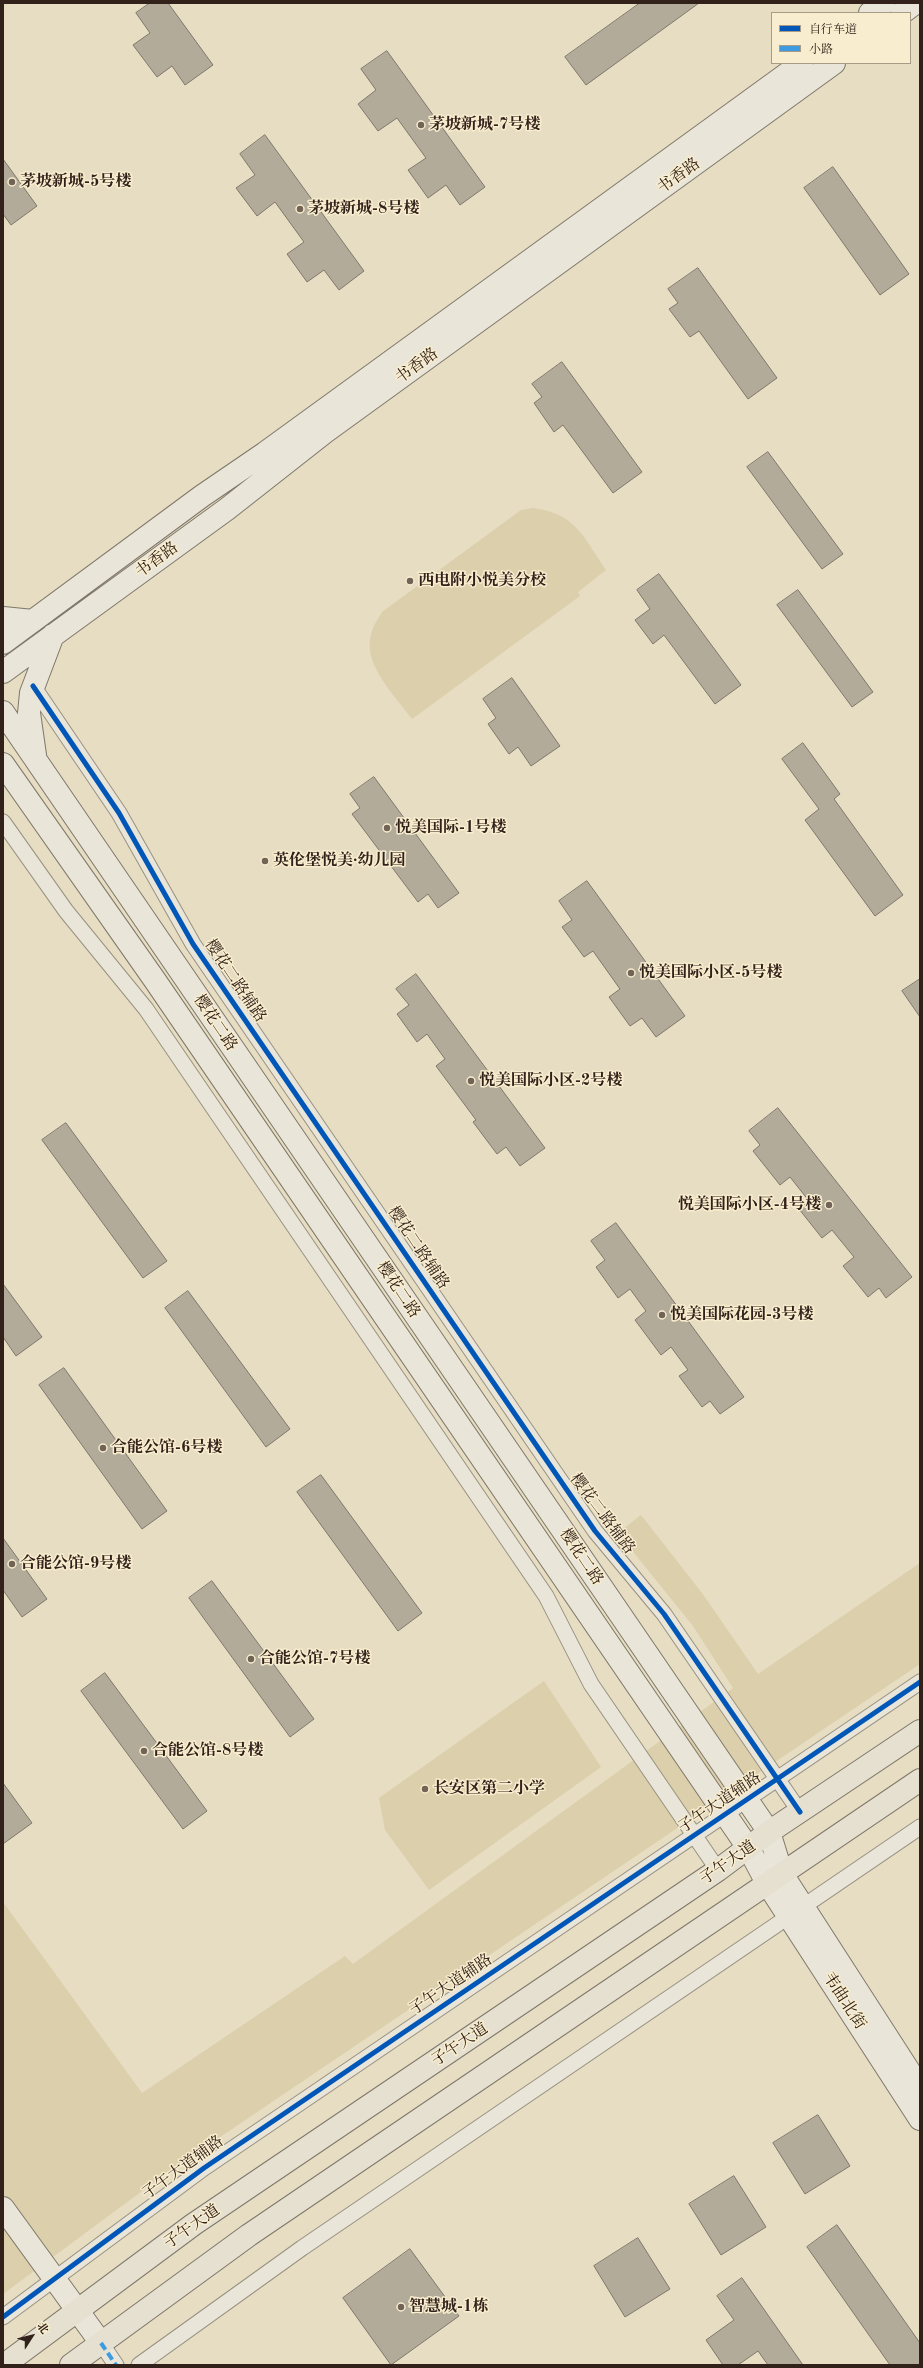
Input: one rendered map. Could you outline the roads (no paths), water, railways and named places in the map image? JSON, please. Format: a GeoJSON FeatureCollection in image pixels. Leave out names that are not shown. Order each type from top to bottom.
{"type":"FeatureCollection","features":[{"type":"Feature","properties":{"kind":"main road"},"geometry":{"type":"LineString","coordinates":[[871,12],[884,3]]}},
{"type":"Feature","properties":{"kind":"main road"},"geometry":{"type":"LineString","coordinates":[[903,12],[915,3]]}},
{"type":"Feature","properties":{"kind":"main road","name":"书香路"},"geometry":{"type":"LineString","coordinates":[[3,643],[801,64]]}},
{"type":"Feature","properties":{"kind":"main road","name":"书香路"},"geometry":{"type":"LineString","coordinates":[[3,672],[227,509],[325,432],[833,64]]}},
{"type":"Feature","properties":{"kind":"main road"},"geometry":{"type":"LineString","coordinates":[[3,618],[33,621]]}},
{"type":"Feature","properties":{"kind":"main road"},"geometry":{"type":"LineString","coordinates":[[36,760],[29,713],[33,686],[53,635]]}},
{"type":"Feature","properties":{"kind":"main road","name":"樱花二路"},"geometry":{"type":"LineString","coordinates":[[3,712],[770,1832],[774,1878]]}},
{"type":"Feature","properties":{"kind":"main road","name":"樱花二路"},"geometry":{"type":"LineString","coordinates":[[4,768],[159,986],[750,1849],[774,1878]]}},
{"type":"Feature","properties":{"kind":"main road","name":"子午大道"},"geometry":{"type":"LineString","coordinates":[[4,2365],[194,2224],[750,1849],[770,1832],[920,1731]]}},
{"type":"Feature","properties":{"kind":"main road"},"geometry":{"type":"LineString","coordinates":[[71,2365],[248,2235],[920,1780]]}},
{"type":"Feature","properties":{"kind":"main road","name":"韦曲北街"},"geometry":{"type":"LineString","coordinates":[[774,1878],[920,2088]]}},
{"type":"Feature","properties":{"kind":"main road","name":"韦曲北街"},"geometry":{"type":"LineString","coordinates":[[796,1911],[920,2119]]}},
{"type":"Feature","properties":{"kind":"main road"},"geometry":{"type":"LineString","coordinates":[[3,2208],[101,2343]]}},
{"type":"Feature","properties":{"kind":"street","name":"樱花二路辅路"},"geometry":{"type":"LineString","coordinates":[[33,686],[119,813],[193,944],[595,1531],[664,1614],[800,1812]]}},
{"type":"Feature","properties":{"kind":"street"},"geometry":{"type":"LineString","coordinates":[[3,822],[66,911],[146,1009],[546,1596],[591,1684],[718,1870]]}},
{"type":"Feature","properties":{"kind":"street","name":"子午大道辅路"},"geometry":{"type":"LineString","coordinates":[[3,2317],[204,2168],[920,1682]]}},
{"type":"Feature","properties":{"kind":"street"},"geometry":{"type":"LineString","coordinates":[[139,2365],[302,2248],[920,1827]]}},
{"type":"Feature","properties":{"kind":"street"},"geometry":{"type":"LineString","coordinates":[[101,2343],[116,2365]]}},
{"type":"Feature","properties":{"kind":"place","name":"茅坡新城-7号楼"},"geometry":{"type":"Point","coordinates":[421,125]}},
{"type":"Feature","properties":{"kind":"place","name":"茅坡新城-5号楼"},"geometry":{"type":"Point","coordinates":[12,182]}},
{"type":"Feature","properties":{"kind":"place","name":"茅坡新城-8号楼"},"geometry":{"type":"Point","coordinates":[300,209]}},
{"type":"Feature","properties":{"kind":"place","name":"西电附小悦美分校"},"geometry":{"type":"Point","coordinates":[410,581]}},
{"type":"Feature","properties":{"kind":"place","name":"悦美国际-1号楼"},"geometry":{"type":"Point","coordinates":[387,828]}},
{"type":"Feature","properties":{"kind":"place","name":"英伦堡悦美·幼儿园"},"geometry":{"type":"Point","coordinates":[265,861]}},
{"type":"Feature","properties":{"kind":"place","name":"悦美国际小区-5号楼"},"geometry":{"type":"Point","coordinates":[631,973]}},
{"type":"Feature","properties":{"kind":"place","name":"悦美国际小区-2号楼"},"geometry":{"type":"Point","coordinates":[471,1081]}},
{"type":"Feature","properties":{"kind":"place","name":"悦美国际小区-4号楼"},"geometry":{"type":"Point","coordinates":[829,1205]}},
{"type":"Feature","properties":{"kind":"place","name":"悦美国际花园-3号楼"},"geometry":{"type":"Point","coordinates":[662,1315]}},
{"type":"Feature","properties":{"kind":"place","name":"合能公馆-6号楼"},"geometry":{"type":"Point","coordinates":[103,1448]}},
{"type":"Feature","properties":{"kind":"place","name":"合能公馆-9号楼"},"geometry":{"type":"Point","coordinates":[12,1564]}},
{"type":"Feature","properties":{"kind":"place","name":"合能公馆-7号楼"},"geometry":{"type":"Point","coordinates":[251,1659]}},
{"type":"Feature","properties":{"kind":"place","name":"合能公馆-8号楼"},"geometry":{"type":"Point","coordinates":[144,1751]}},
{"type":"Feature","properties":{"kind":"place","name":"长安区第二小学"},"geometry":{"type":"Point","coordinates":[425,1789]}},
{"type":"Feature","properties":{"kind":"place","name":"智慧城-1栋"},"geometry":{"type":"Point","coordinates":[401,2307]}}]}
